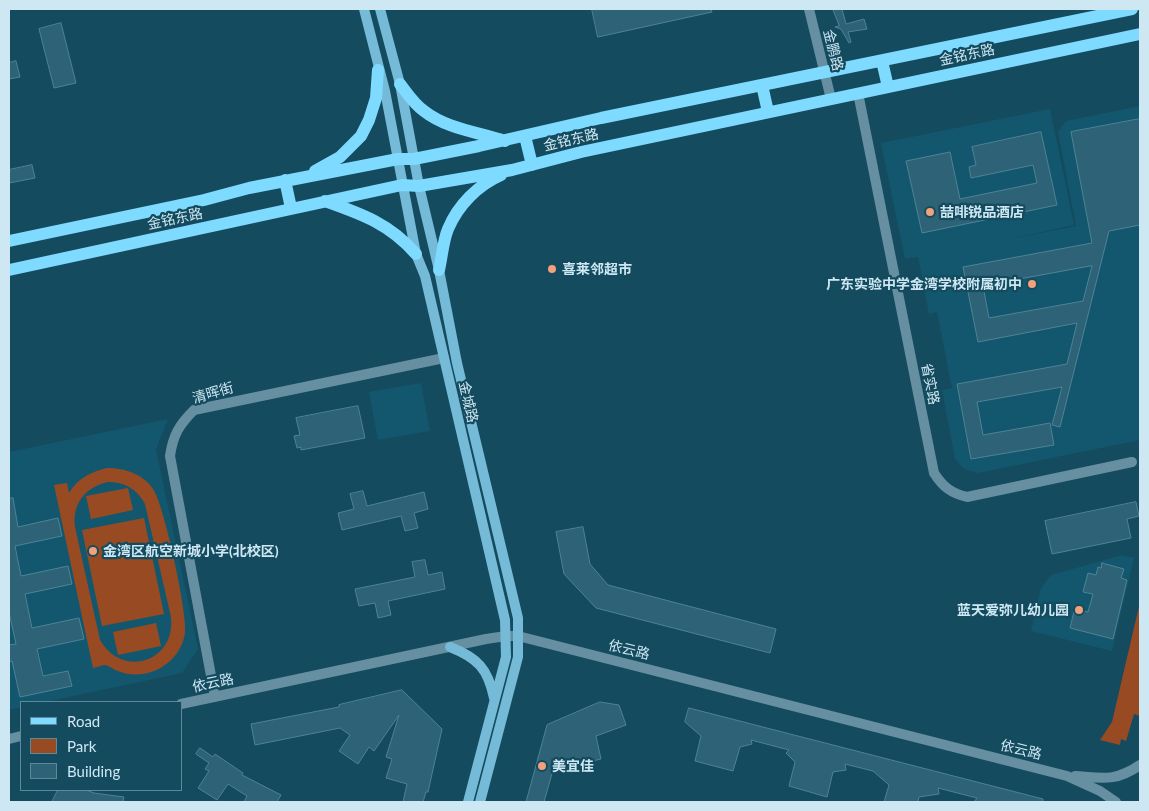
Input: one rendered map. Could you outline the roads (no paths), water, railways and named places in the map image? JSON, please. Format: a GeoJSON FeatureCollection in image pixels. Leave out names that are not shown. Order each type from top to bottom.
{"type":"FeatureCollection","features":[{"type":"Feature","properties":{"kind":"main road","name":"金铭东路"},"geometry":{"type":"LineString","coordinates":[[9,241],[204,200],[284,180],[398,159],[414,159],[505,141],[601,118],[1132,9]]}},
{"type":"Feature","properties":{"kind":"main road","name":"金铭东路"},"geometry":{"type":"LineString","coordinates":[[9,270],[402,185],[419,186],[512,170],[582,152],[1140,34]]}},
{"type":"Feature","properties":{"kind":"main road"},"geometry":{"type":"LineString","coordinates":[[882,61],[888,87]]}},
{"type":"Feature","properties":{"kind":"main road"},"geometry":{"type":"LineString","coordinates":[[304,176],[340,157],[361,136],[369,120],[376,98],[378,70]]}},
{"type":"Feature","properties":{"kind":"main road"},"geometry":{"type":"LineString","coordinates":[[400,84],[422,110],[436,119],[456,127],[505,141]]}},
{"type":"Feature","properties":{"kind":"main road"},"geometry":{"type":"LineString","coordinates":[[762,85],[768,112]]}},
{"type":"Feature","properties":{"kind":"main road"},"geometry":{"type":"LineString","coordinates":[[525,136],[532,165]]}},
{"type":"Feature","properties":{"kind":"main road"},"geometry":{"type":"LineString","coordinates":[[439,270],[448,230],[456,214],[481,187],[512,170]]}},
{"type":"Feature","properties":{"kind":"main road"},"geometry":{"type":"LineString","coordinates":[[284,180],[290,208]]}},
{"type":"Feature","properties":{"kind":"main road"},"geometry":{"type":"LineString","coordinates":[[325,201],[364,215],[382,224],[395,233],[416,254]]}},
{"type":"Feature","properties":{"kind":"street","name":"金城路"},"geometry":{"type":"LineString","coordinates":[[364,9],[378,70],[385,91],[416,254],[425,276],[503,610],[506,657],[468,802]]}},
{"type":"Feature","properties":{"kind":"street","name":"金城路"},"geometry":{"type":"LineString","coordinates":[[380,9],[400,84],[419,186],[439,270],[457,363],[518,618],[518,657],[480,802]]}},
{"type":"Feature","properties":{"kind":"street","name":"金鹏路"},"geometry":{"type":"LineString","coordinates":[[808,9],[831,99]]}},
{"type":"Feature","properties":{"kind":"street","name":"省实路"},"geometry":{"type":"LineString","coordinates":[[858,93],[934,473],[942,486],[954,494],[967,497],[1132,462]]}},
{"type":"Feature","properties":{"kind":"street","name":"清晖街"},"geometry":{"type":"LineString","coordinates":[[215,697],[170,456],[172,439],[182,422],[194,410],[444,358]]}},
{"type":"Feature","properties":{"kind":"street","name":"依云路"},"geometry":{"type":"LineString","coordinates":[[182,704],[450,647],[506,636],[518,636],[1066,776]]}},
{"type":"Feature","properties":{"kind":"street"},"geometry":{"type":"LineString","coordinates":[[450,647],[465,653],[479,663],[491,683],[494,699]]}},
{"type":"Feature","properties":{"kind":"street"},"geometry":{"type":"LineString","coordinates":[[1066,776],[1108,778],[1126,774],[1140,765]]}},
{"type":"Feature","properties":{"kind":"street"},"geometry":{"type":"LineString","coordinates":[[1066,776],[1100,791],[1116,802]]}},
{"type":"Feature","properties":{"kind":"place","name":"喆啡锐品酒店"},"geometry":{"type":"Point","coordinates":[930,212]}},
{"type":"Feature","properties":{"kind":"place","name":"喜莱邻超市"},"geometry":{"type":"Point","coordinates":[552,269]}},
{"type":"Feature","properties":{"kind":"place","name":"广东实验中学金湾学校附属初中"},"geometry":{"type":"Point","coordinates":[1032,284]}},
{"type":"Feature","properties":{"kind":"place","name":"金湾区航空新城小学(北校区)"},"geometry":{"type":"Point","coordinates":[93,551]}},
{"type":"Feature","properties":{"kind":"place","name":"蓝天爱弥儿幼儿园"},"geometry":{"type":"Point","coordinates":[1079,610]}},
{"type":"Feature","properties":{"kind":"place","name":"美宜佳"},"geometry":{"type":"Point","coordinates":[542,766]}}]}
